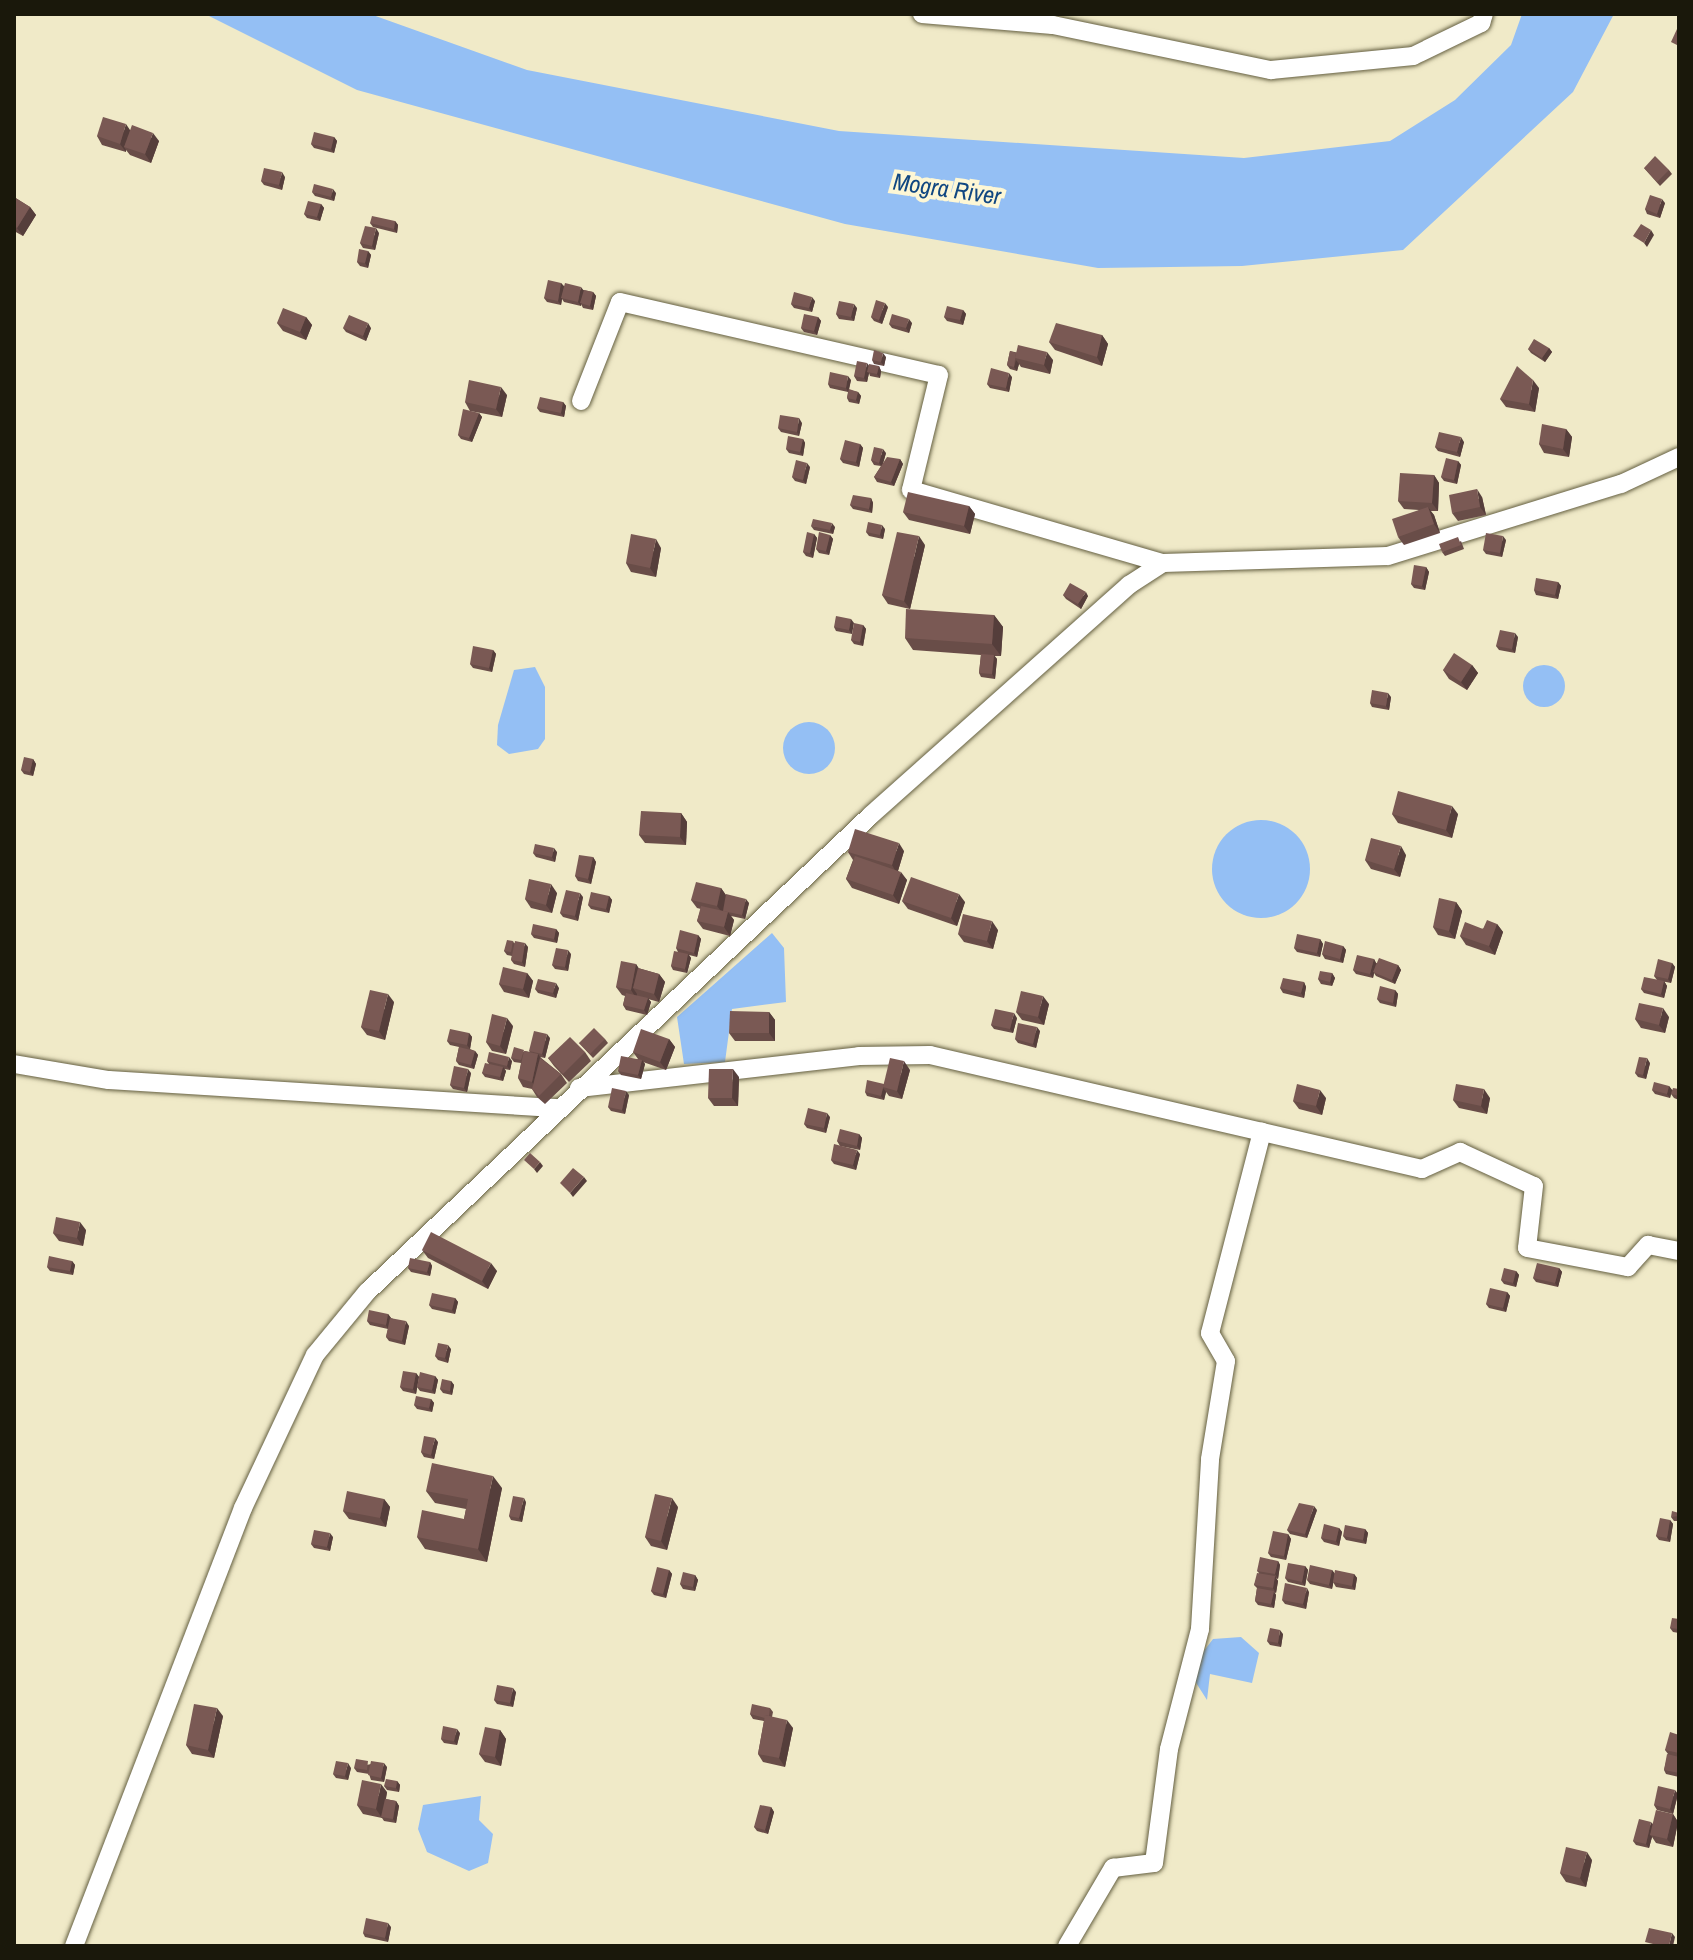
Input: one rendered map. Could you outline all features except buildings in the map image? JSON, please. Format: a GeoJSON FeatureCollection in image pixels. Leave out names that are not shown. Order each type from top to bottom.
{"type":"FeatureCollection","features":[{"type":"Feature","properties":{"kind":"street"},"geometry":{"type":"LineString","coordinates":[[922,14],[1053,25],[1271,70],[1413,56],[1481,23],[1484,14]]}},
{"type":"Feature","properties":{"kind":"street"},"geometry":{"type":"LineString","coordinates":[[581,401],[620,302],[939,375],[911,490],[1163,563],[1388,556],[1621,484],[1679,457]]}},
{"type":"Feature","properties":{"kind":"street"},"geometry":{"type":"LineString","coordinates":[[74,1946],[243,1508],[315,1355],[367,1292],[579,1088],[928,764],[1129,585],[1163,563]]}},
{"type":"Feature","properties":{"kind":"street"},"geometry":{"type":"LineString","coordinates":[[579,1088],[859,1056],[930,1055],[1422,1169],[1460,1152],[1534,1186],[1527,1248],[1628,1267],[1648,1245],[1679,1251]]}},
{"type":"Feature","properties":{"kind":"street"},"geometry":{"type":"LineString","coordinates":[[14,1064],[109,1080],[559,1108]]}},
{"type":"Feature","properties":{"kind":"street"},"geometry":{"type":"LineString","coordinates":[[1067,1946],[1113,1868],[1154,1863],[1169,1749],[1200,1629],[1210,1459],[1226,1361],[1210,1333],[1262,1132]]}},
{"type":"Feature","properties":{"kind":"water","name":"Mogra River"},"geometry":{"type":"Polygon","coordinates":[[[205,14],[370,14],[527,70],[839,131],[1244,158],[1390,141],[1455,100],[1511,45],[1522,14],[1614,14],[1573,92],[1403,250],[1242,266],[1098,268],[845,224],[357,90],[205,14]]]}},
{"type":"Feature","properties":{"kind":"water"},"geometry":{"type":"Polygon","coordinates":[[[1544,665],[1559,671],[1565,686],[1559,701],[1544,707],[1529,701],[1523,686],[1529,671],[1544,665]]]}},
{"type":"Feature","properties":{"kind":"water"},"geometry":{"type":"Polygon","coordinates":[[[535,667],[545,687],[545,739],[538,749],[509,754],[497,745],[498,725],[514,670],[535,667]]]}},
{"type":"Feature","properties":{"kind":"water"},"geometry":{"type":"Polygon","coordinates":[[[809,722],[827,730],[835,748],[827,766],[809,774],[791,766],[783,748],[791,730],[809,722]]]}},
{"type":"Feature","properties":{"kind":"water"},"geometry":{"type":"Polygon","coordinates":[[[1261,820],[1280,824],[1296,834],[1306,850],[1310,869],[1306,888],[1296,904],[1280,914],[1261,918],[1242,914],[1226,904],[1216,888],[1212,869],[1216,850],[1226,834],[1242,824],[1261,820]]]}},
{"type":"Feature","properties":{"kind":"water"},"geometry":{"type":"Polygon","coordinates":[[[772,933],[784,948],[786,1002],[732,1009],[725,1062],[684,1064],[677,1017],[772,933]]]}},
{"type":"Feature","properties":{"kind":"water"},"geometry":{"type":"Polygon","coordinates":[[[1241,1637],[1259,1653],[1252,1683],[1210,1674],[1207,1700],[1193,1678],[1197,1660],[1213,1639],[1241,1637]]]}},
{"type":"Feature","properties":{"kind":"water"},"geometry":{"type":"Polygon","coordinates":[[[481,1796],[479,1820],[493,1834],[488,1863],[469,1871],[427,1852],[418,1829],[423,1805],[481,1796]]]}}]}
